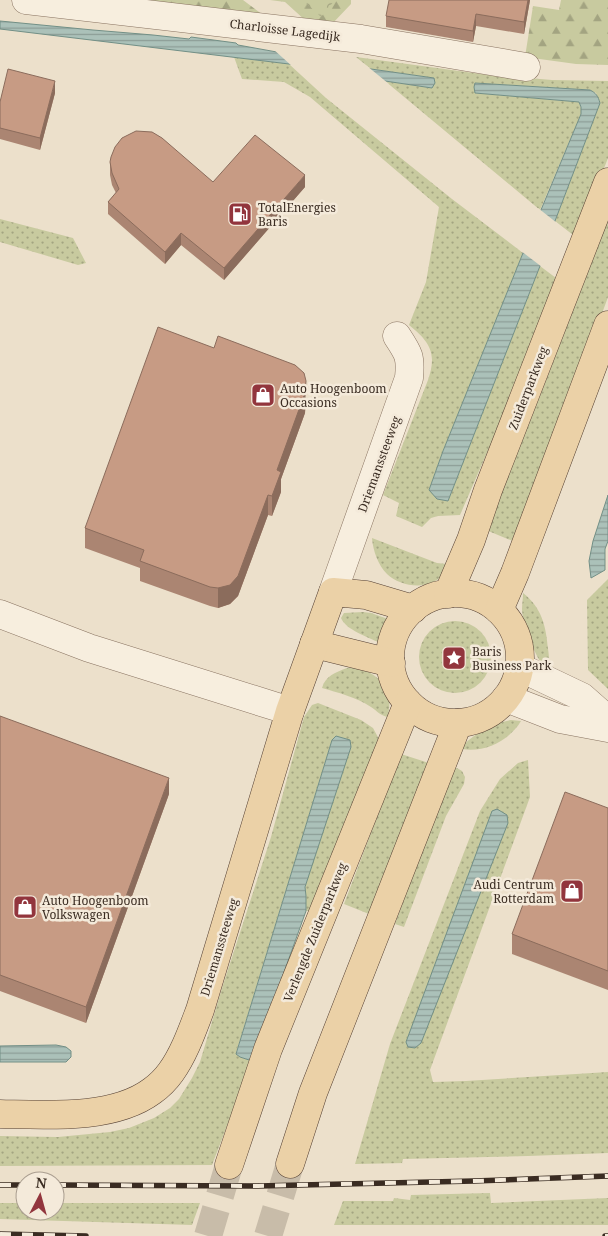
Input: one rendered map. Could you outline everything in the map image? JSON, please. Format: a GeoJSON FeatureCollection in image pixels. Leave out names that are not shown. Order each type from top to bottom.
{"type":"FeatureCollection","features":[{"type":"Feature","properties":{"kind":"main road","name":"Zuiderparkweg"},"geometry":{"type":"LineString","coordinates":[[448,594],[471,540],[488,490],[608,182]]}},
{"type":"Feature","properties":{"kind":"main road"},"geometry":{"type":"LineString","coordinates":[[499,610],[515,573],[608,325]]}},
{"type":"Feature","properties":{"kind":"main road"},"geometry":{"type":"LineString","coordinates":[[333,592],[366,595],[413,609]]}},
{"type":"Feature","properties":{"kind":"main road","name":"Driemanssteeweg"},"geometry":{"type":"LineString","coordinates":[[0,1114],[71,1114],[102,1111],[145,1096],[153,1091],[171,1071],[185,1048],[200,1010],[290,711],[333,592]]}},
{"type":"Feature","properties":{"kind":"main road"},"geometry":{"type":"LineString","coordinates":[[459,593],[480,598],[499,610],[509,622],[516,636],[520,651],[520,667],[517,678],[506,698],[485,715],[472,721],[458,723],[444,722],[431,718],[419,712],[408,703],[396,684],[392,674],[391,663],[391,651],[395,633],[404,618],[413,609],[435,596],[448,594],[459,593]]}},
{"type":"Feature","properties":{"kind":"main road"},"geometry":{"type":"LineString","coordinates":[[314,644],[391,663]]}},
{"type":"Feature","properties":{"kind":"main road","name":"Verlengde Zuiderparkweg"},"geometry":{"type":"LineString","coordinates":[[229,1165],[268,1049],[408,703]]}},
{"type":"Feature","properties":{"kind":"main road"},"geometry":{"type":"LineString","coordinates":[[290,1164],[313,1093],[458,723]]}},
{"type":"Feature","properties":{"kind":"street","name":"Charloisse Lagedijk"},"geometry":{"type":"LineString","coordinates":[[37,1],[361,39],[526,67]]}},
{"type":"Feature","properties":{"kind":"street","name":"Driemanssteeweg"},"geometry":{"type":"LineString","coordinates":[[333,592],[409,378],[410,365],[408,353],[397,336]]}},
{"type":"Feature","properties":{"kind":"street"},"geometry":{"type":"LineString","coordinates":[[0,614],[89,648],[290,711]]}},
{"type":"Feature","properties":{"kind":"street"},"geometry":{"type":"LineString","coordinates":[[520,667],[582,697],[608,720]]}},
{"type":"Feature","properties":{"kind":"street"},"geometry":{"type":"LineString","coordinates":[[506,698],[560,718],[608,728]]}},
{"type":"Feature","properties":{"kind":"green space"},"geometry":{"type":"Polygon","coordinates":[[[136,0],[243,0],[263,15],[136,0]]]}},
{"type":"Feature","properties":{"kind":"green space"},"geometry":{"type":"Polygon","coordinates":[[[270,0],[351,0],[351,4],[332,24],[306,21],[285,2],[270,0]]]}},
{"type":"Feature","properties":{"kind":"green space"},"geometry":{"type":"Polygon","coordinates":[[[303,0],[335,0],[321,17],[303,0]]]}},
{"type":"Feature","properties":{"kind":"green space"},"geometry":{"type":"Polygon","coordinates":[[[561,0],[608,0],[608,65],[576,64],[525,57],[533,6],[559,10],[561,0]]]}},
{"type":"Feature","properties":{"kind":"green space"},"geometry":{"type":"Polygon","coordinates":[[[234,57],[289,64],[326,98],[523,253],[429,490],[448,501],[540,266],[560,281],[496,449],[489,448],[460,515],[431,518],[422,527],[396,516],[399,503],[383,495],[431,368],[432,360],[428,344],[409,325],[426,282],[439,207],[310,97],[284,82],[242,79],[234,57]]]}},
{"type":"Feature","properties":{"kind":"green space"},"geometry":{"type":"Polygon","coordinates":[[[356,57],[481,74],[552,80],[608,81],[608,158],[577,238],[555,221],[600,103],[596,93],[590,90],[475,83],[475,93],[579,102],[581,114],[540,210],[385,81],[432,88],[434,78],[371,69],[356,57]]]}},
{"type":"Feature","properties":{"kind":"green space"},"geometry":{"type":"Polygon","coordinates":[[[0,219],[73,238],[86,263],[78,265],[0,242],[0,219]]]}},
{"type":"Feature","properties":{"kind":"green space"},"geometry":{"type":"Polygon","coordinates":[[[608,220],[608,297],[565,415],[515,542],[486,530],[608,220]]]}},
{"type":"Feature","properties":{"kind":"green space"},"geometry":{"type":"Polygon","coordinates":[[[372,538],[437,563],[447,564],[442,575],[430,583],[415,585],[399,582],[387,574],[381,566],[375,553],[372,538]]]}},
{"type":"Feature","properties":{"kind":"green space"},"geometry":{"type":"Polygon","coordinates":[[[608,579],[608,689],[588,670],[587,600],[608,579]]]}},
{"type":"Feature","properties":{"kind":"green space"},"geometry":{"type":"Polygon","coordinates":[[[523,593],[535,605],[542,618],[549,657],[546,668],[538,658],[527,632],[522,609],[523,593]]]}},
{"type":"Feature","properties":{"kind":"green space"},"geometry":{"type":"Polygon","coordinates":[[[363,612],[388,619],[383,628],[380,643],[352,630],[341,618],[344,613],[363,612]]]}},
{"type":"Feature","properties":{"kind":"green space"},"geometry":{"type":"Polygon","coordinates":[[[455,621],[475,627],[485,637],[491,657],[485,677],[475,687],[455,693],[435,687],[425,677],[419,657],[425,637],[435,627],[455,621]]]}},
{"type":"Feature","properties":{"kind":"green space"},"geometry":{"type":"Polygon","coordinates":[[[347,668],[367,671],[383,684],[389,697],[388,717],[359,701],[322,688],[328,677],[347,668]]]}},
{"type":"Feature","properties":{"kind":"green space"},"geometry":{"type":"Polygon","coordinates":[[[318,703],[361,720],[373,728],[380,741],[311,911],[306,911],[305,888],[332,740],[236,1053],[240,1057],[252,1061],[212,1165],[0,1166],[0,1136],[58,1137],[110,1132],[129,1128],[154,1118],[170,1108],[179,1099],[200,1062],[271,837],[304,717],[312,705],[318,703]]]}},
{"type":"Feature","properties":{"kind":"green space"},"geometry":{"type":"Polygon","coordinates":[[[511,720],[521,721],[503,740],[479,749],[462,749],[463,745],[480,732],[498,723],[511,720]]]}},
{"type":"Feature","properties":{"kind":"green space"},"geometry":{"type":"Polygon","coordinates":[[[401,754],[432,764],[374,916],[344,904],[401,754]]]}},
{"type":"Feature","properties":{"kind":"green space"},"geometry":{"type":"Polygon","coordinates":[[[528,760],[530,797],[430,1070],[433,1082],[608,1072],[608,1153],[403,1159],[402,1163],[406,1163],[355,1164],[390,1044],[480,811],[500,779],[518,763],[528,760]]]}},
{"type":"Feature","properties":{"kind":"green space"},"geometry":{"type":"Polygon","coordinates":[[[457,768],[462,771],[465,777],[464,784],[446,816],[404,927],[395,924],[452,769],[457,768]]]}},
{"type":"Feature","properties":{"kind":"green space"},"geometry":{"type":"Polygon","coordinates":[[[490,1193],[491,1203],[608,1198],[608,1225],[334,1225],[343,1201],[393,1201],[394,1198],[410,1200],[411,1195],[490,1193]]]}},
{"type":"Feature","properties":{"kind":"green space"},"geometry":{"type":"Polygon","coordinates":[[[0,1203],[15,1203],[15,1219],[0,1219],[0,1203]]]}},
{"type":"Feature","properties":{"kind":"green space"},"geometry":{"type":"Polygon","coordinates":[[[65,1203],[200,1203],[192,1225],[64,1221],[65,1203]]]}},
{"type":"Feature","properties":{"kind":"water"},"geometry":{"type":"Polygon","coordinates":[[[0,21],[189,39],[191,37],[236,43],[238,45],[371,69],[434,78],[435,83],[432,88],[289,64],[0,29],[0,21]]]}},
{"type":"Feature","properties":{"kind":"water"},"geometry":{"type":"Polygon","coordinates":[[[475,83],[590,90],[594,92],[600,103],[540,266],[448,501],[437,499],[429,490],[523,253],[581,114],[579,102],[475,93],[475,83]]]}},
{"type":"Feature","properties":{"kind":"water"},"geometry":{"type":"Polygon","coordinates":[[[608,495],[608,541],[605,549],[605,570],[591,578],[589,561],[593,541],[608,495]]]}},
{"type":"Feature","properties":{"kind":"water"},"geometry":{"type":"Polygon","coordinates":[[[336,736],[350,740],[351,747],[305,887],[306,911],[252,1061],[236,1054],[332,740],[336,736]]]}},
{"type":"Feature","properties":{"kind":"water"},"geometry":{"type":"Polygon","coordinates":[[[497,809],[507,815],[508,823],[421,1043],[415,1048],[408,1047],[406,1042],[492,811],[497,809]]]}},
{"type":"Feature","properties":{"kind":"water"},"geometry":{"type":"Polygon","coordinates":[[[56,1045],[66,1047],[71,1051],[71,1057],[66,1062],[0,1062],[0,1046],[56,1045]]]}},
{"type":"Feature","properties":{"kind":"pier"},"geometry":{"type":"Polygon","coordinates":[[[273,49],[367,66],[389,84],[293,67],[273,49]]]}},
{"type":"Feature","properties":{"kind":"pier"},"geometry":{"type":"Polygon","coordinates":[[[538,208],[557,223],[542,267],[521,251],[538,208]]]}},
{"type":"Feature","properties":{"kind":"building"},"geometry":{"type":"Polygon","coordinates":[[[389,0],[528,0],[524,22],[476,14],[473,31],[386,16],[389,0]]]}},
{"type":"Feature","properties":{"kind":"building"},"geometry":{"type":"Polygon","coordinates":[[[8,69],[55,81],[40,138],[0,128],[0,102],[8,69]]]}},
{"type":"Feature","properties":{"kind":"building"},"geometry":{"type":"Polygon","coordinates":[[[136,131],[152,132],[162,138],[213,182],[255,135],[305,175],[224,268],[181,233],[165,252],[108,202],[119,189],[112,173],[111,157],[115,147],[122,138],[136,131]]]}},
{"type":"Feature","properties":{"kind":"building"},"geometry":{"type":"Polygon","coordinates":[[[158,327],[214,348],[218,336],[295,365],[304,373],[306,381],[305,393],[277,470],[281,472],[272,496],[268,495],[238,576],[230,585],[218,588],[210,587],[140,561],[144,550],[85,528],[158,327]]]}},
{"type":"Feature","properties":{"kind":"building"},"geometry":{"type":"Polygon","coordinates":[[[0,716],[169,778],[86,1007],[0,975],[0,716]]]}},
{"type":"Feature","properties":{"kind":"building","name":"Audi Centrum Rotterdam"},"geometry":{"type":"Polygon","coordinates":[[[565,792],[608,808],[608,971],[512,934],[565,792]]]}},
{"type":"Feature","properties":{"kind":"tunnel"},"geometry":{"type":"LineString","coordinates":[[268,1236],[290,1164]]}},
{"type":"Feature","properties":{"kind":"tunnel"},"geometry":{"type":"LineString","coordinates":[[208,1236],[229,1165]]}},
{"type":"Feature","properties":{"kind":"railway"},"geometry":{"type":"LineString","coordinates":[[65,1185],[258,1186],[608,1176]]}},
{"type":"Feature","properties":{"kind":"railway"},"geometry":{"type":"LineString","coordinates":[[0,1185],[15,1185]]}},
{"type":"Feature","properties":{"kind":"railway"},"geometry":{"type":"LineString","coordinates":[[0,1234],[86,1236]]}},
{"type":"Feature","properties":{"kind":"place","name":"TotalEnergies Baris"},"geometry":{"type":"Point","coordinates":[240,214]}},
{"type":"Feature","properties":{"kind":"place","name":"Auto Hoogenboom Occasions"},"geometry":{"type":"Point","coordinates":[263,395]}},
{"type":"Feature","properties":{"kind":"place","name":"Baris Business Park"},"geometry":{"type":"Point","coordinates":[454,658]}},
{"type":"Feature","properties":{"kind":"place","name":"Audi Centrum Rotterdam"},"geometry":{"type":"Point","coordinates":[572,891]}},
{"type":"Feature","properties":{"kind":"place","name":"Auto Hoogenboom Volkswagen"},"geometry":{"type":"Point","coordinates":[25,907]}}]}
